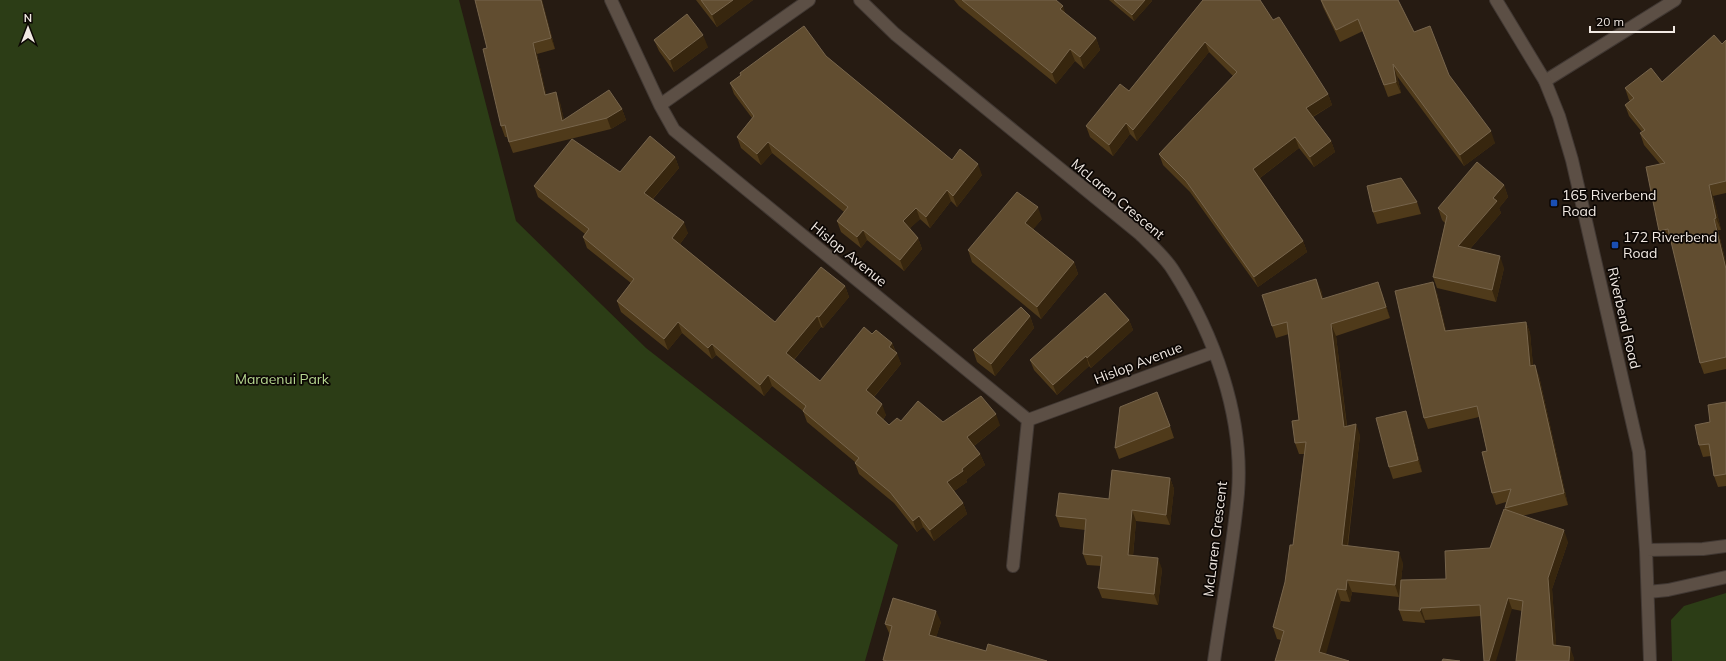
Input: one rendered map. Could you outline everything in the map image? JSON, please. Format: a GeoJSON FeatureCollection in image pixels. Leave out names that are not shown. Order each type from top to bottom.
{"type":"FeatureCollection","features":[{"type":"Feature","properties":{"kind":"street","name":"Hislop Avenue"},"geometry":{"type":"LineString","coordinates":[[611,0],[660,105],[674,130],[1028,420],[1214,352]]}},
{"type":"Feature","properties":{"kind":"street"},"geometry":{"type":"LineString","coordinates":[[660,105],[809,0]]}},
{"type":"Feature","properties":{"kind":"street","name":"McLaren Crescent"},"geometry":{"type":"LineString","coordinates":[[860,0],[895,34],[1140,234],[1172,268],[1199,315],[1225,385],[1232,417],[1237,453],[1238,492],[1214,661]]}},
{"type":"Feature","properties":{"kind":"street","name":"Riverbend Road"},"geometry":{"type":"LineString","coordinates":[[1496,0],[1544,81],[1558,116],[1572,160],[1639,452],[1646,550],[1650,661]]}},
{"type":"Feature","properties":{"kind":"street"},"geometry":{"type":"LineString","coordinates":[[1544,81],[1564,71],[1675,0]]}},
{"type":"Feature","properties":{"kind":"street"},"geometry":{"type":"LineString","coordinates":[[1013,566],[1028,420]]}},
{"type":"Feature","properties":{"kind":"street"},"geometry":{"type":"LineString","coordinates":[[1646,550],[1703,549],[1726,546]]}},
{"type":"Feature","properties":{"kind":"street"},"geometry":{"type":"LineString","coordinates":[[1648,592],[1668,590],[1726,577]]}},
{"type":"Feature","properties":{"kind":"green space","name":"Maraenui Park"},"geometry":{"type":"Polygon","coordinates":[[[0,0],[459,0],[516,221],[646,348],[898,545],[865,661],[0,661],[0,0]]]}},
{"type":"Feature","properties":{"kind":"green space"},"geometry":{"type":"Polygon","coordinates":[[[1726,593],[1726,661],[1672,661],[1671,620],[1684,606],[1726,593]]]}},
{"type":"Feature","properties":{"kind":"building"},"geometry":{"type":"Polygon","coordinates":[[[475,0],[541,0],[551,38],[533,43],[545,95],[556,92],[562,121],[609,90],[622,109],[607,118],[509,142],[505,125],[501,126],[483,49],[487,48],[475,0]]]}},
{"type":"Feature","properties":{"kind":"building"},"geometry":{"type":"Polygon","coordinates":[[[701,0],[733,0],[712,15],[701,0]]]}},
{"type":"Feature","properties":{"kind":"building"},"geometry":{"type":"Polygon","coordinates":[[[962,0],[1056,0],[1063,6],[1060,9],[1096,38],[1080,57],[1070,49],[1052,73],[962,0]]]}},
{"type":"Feature","properties":{"kind":"building"},"geometry":{"type":"Polygon","coordinates":[[[1114,0],[1145,0],[1132,15],[1114,0]]]}},
{"type":"Feature","properties":{"kind":"building"},"geometry":{"type":"Polygon","coordinates":[[[1203,0],[1260,0],[1273,20],[1279,17],[1328,94],[1306,108],[1331,141],[1310,157],[1295,137],[1253,169],[1303,241],[1254,277],[1186,181],[1159,154],[1237,72],[1205,42],[1133,130],[1126,123],[1109,145],[1086,126],[1120,84],[1129,91],[1203,0]]]}},
{"type":"Feature","properties":{"kind":"building"},"geometry":{"type":"Polygon","coordinates":[[[1321,0],[1398,0],[1414,32],[1430,26],[1449,75],[1491,131],[1460,155],[1393,64],[1396,82],[1384,85],[1358,19],[1336,30],[1321,0]]]}},
{"type":"Feature","properties":{"kind":"building"},"geometry":{"type":"Polygon","coordinates":[[[687,14],[703,35],[670,60],[654,40],[687,14]]]}},
{"type":"Feature","properties":{"kind":"building"},"geometry":{"type":"Polygon","coordinates":[[[804,26],[826,56],[952,160],[960,149],[978,164],[953,196],[947,190],[926,217],[916,208],[903,221],[918,238],[900,260],[863,230],[857,237],[837,221],[848,207],[768,142],[757,154],[737,137],[754,116],[730,83],[741,75],[740,73],[804,26]]]}},
{"type":"Feature","properties":{"kind":"building"},"geometry":{"type":"Polygon","coordinates":[[[1714,35],[1722,44],[1726,40],[1726,181],[1709,185],[1716,218],[1714,219],[1726,269],[1726,357],[1700,363],[1668,229],[1659,231],[1646,167],[1665,163],[1640,133],[1645,130],[1625,105],[1634,98],[1625,88],[1651,68],[1662,82],[1714,35]]]}},
{"type":"Feature","properties":{"kind":"building"},"geometry":{"type":"Polygon","coordinates":[[[650,136],[675,157],[644,193],[684,222],[672,238],[775,322],[821,267],[845,286],[786,353],[820,381],[864,327],[872,334],[876,330],[892,343],[889,347],[897,353],[866,390],[882,404],[876,413],[889,425],[897,418],[901,421],[918,401],[943,422],[981,396],[996,414],[967,437],[980,454],[962,469],[963,471],[947,482],[963,503],[930,530],[919,516],[913,521],[890,492],[855,463],[859,458],[803,411],[806,406],[768,375],[760,385],[712,344],[708,348],[678,322],[664,339],[617,301],[634,279],[583,237],[589,229],[534,186],[572,139],[620,172],[650,136]]]}},
{"type":"Feature","properties":{"kind":"building"},"geometry":{"type":"Polygon","coordinates":[[[1477,162],[1504,185],[1493,198],[1497,201],[1458,246],[1500,256],[1492,290],[1433,277],[1447,216],[1438,208],[1477,162]]]}},
{"type":"Feature","properties":{"kind":"building"},"geometry":{"type":"Polygon","coordinates":[[[1401,178],[1417,202],[1373,212],[1367,186],[1401,178]]]}},
{"type":"Feature","properties":{"kind":"building"},"geometry":{"type":"Polygon","coordinates":[[[1017,192],[1038,207],[1025,223],[1074,262],[1037,307],[968,250],[1017,192]]]}},
{"type":"Feature","properties":{"kind":"building"},"geometry":{"type":"Polygon","coordinates":[[[1316,279],[1322,299],[1378,282],[1386,307],[1331,324],[1344,427],[1356,424],[1342,545],[1399,552],[1395,585],[1347,580],[1346,590],[1337,589],[1319,652],[1349,661],[1275,661],[1284,631],[1273,627],[1285,582],[1290,545],[1293,545],[1306,442],[1295,443],[1292,421],[1299,420],[1287,322],[1272,326],[1262,295],[1316,279]]]}},
{"type":"Feature","properties":{"kind":"building"},"geometry":{"type":"Polygon","coordinates":[[[1433,282],[1445,331],[1526,322],[1530,366],[1535,365],[1564,493],[1505,508],[1511,489],[1492,493],[1482,452],[1487,451],[1477,406],[1424,418],[1395,291],[1433,282]]]}},
{"type":"Feature","properties":{"kind":"building"},"geometry":{"type":"Polygon","coordinates":[[[1105,293],[1129,320],[1087,358],[1086,356],[1053,385],[1030,360],[1105,293]]]}},
{"type":"Feature","properties":{"kind":"building"},"geometry":{"type":"Polygon","coordinates":[[[1021,307],[1030,316],[991,364],[973,350],[1021,307]]]}},
{"type":"Feature","properties":{"kind":"building"},"geometry":{"type":"Polygon","coordinates":[[[1157,392],[1170,426],[1115,448],[1120,407],[1157,392]]]}},
{"type":"Feature","properties":{"kind":"building"},"geometry":{"type":"Polygon","coordinates":[[[1726,402],[1726,474],[1714,476],[1709,444],[1699,445],[1695,425],[1710,422],[1708,405],[1726,402]]]}},
{"type":"Feature","properties":{"kind":"building"},"geometry":{"type":"Polygon","coordinates":[[[1406,411],[1418,460],[1389,467],[1376,418],[1406,411]]]}},
{"type":"Feature","properties":{"kind":"building"},"geometry":{"type":"Polygon","coordinates":[[[1112,470],[1170,478],[1166,515],[1132,510],[1128,555],[1158,558],[1154,594],[1098,588],[1102,556],[1083,554],[1086,519],[1056,516],[1059,493],[1109,499],[1112,470]]]}},
{"type":"Feature","properties":{"kind":"building"},"geometry":{"type":"Polygon","coordinates":[[[1504,509],[1564,530],[1548,578],[1553,645],[1570,647],[1569,661],[1516,661],[1523,601],[1508,598],[1489,661],[1484,661],[1480,605],[1421,608],[1420,611],[1399,610],[1401,580],[1446,579],[1445,551],[1490,548],[1504,509]]]}},
{"type":"Feature","properties":{"kind":"building"},"geometry":{"type":"Polygon","coordinates":[[[893,598],[936,611],[929,635],[986,651],[988,644],[1047,661],[883,660],[892,626],[885,624],[893,598]]]}},
{"type":"Feature","properties":{"kind":"building"},"geometry":{"type":"Polygon","coordinates":[[[1443,659],[1460,661],[1442,661],[1443,659]]]}},
{"type":"Feature","properties":{"kind":"place","name":"165 Riverbend Road"},"geometry":{"type":"Point","coordinates":[1554,203]}},
{"type":"Feature","properties":{"kind":"place","name":"172 Riverbend Road"},"geometry":{"type":"Point","coordinates":[1615,245]}}]}
